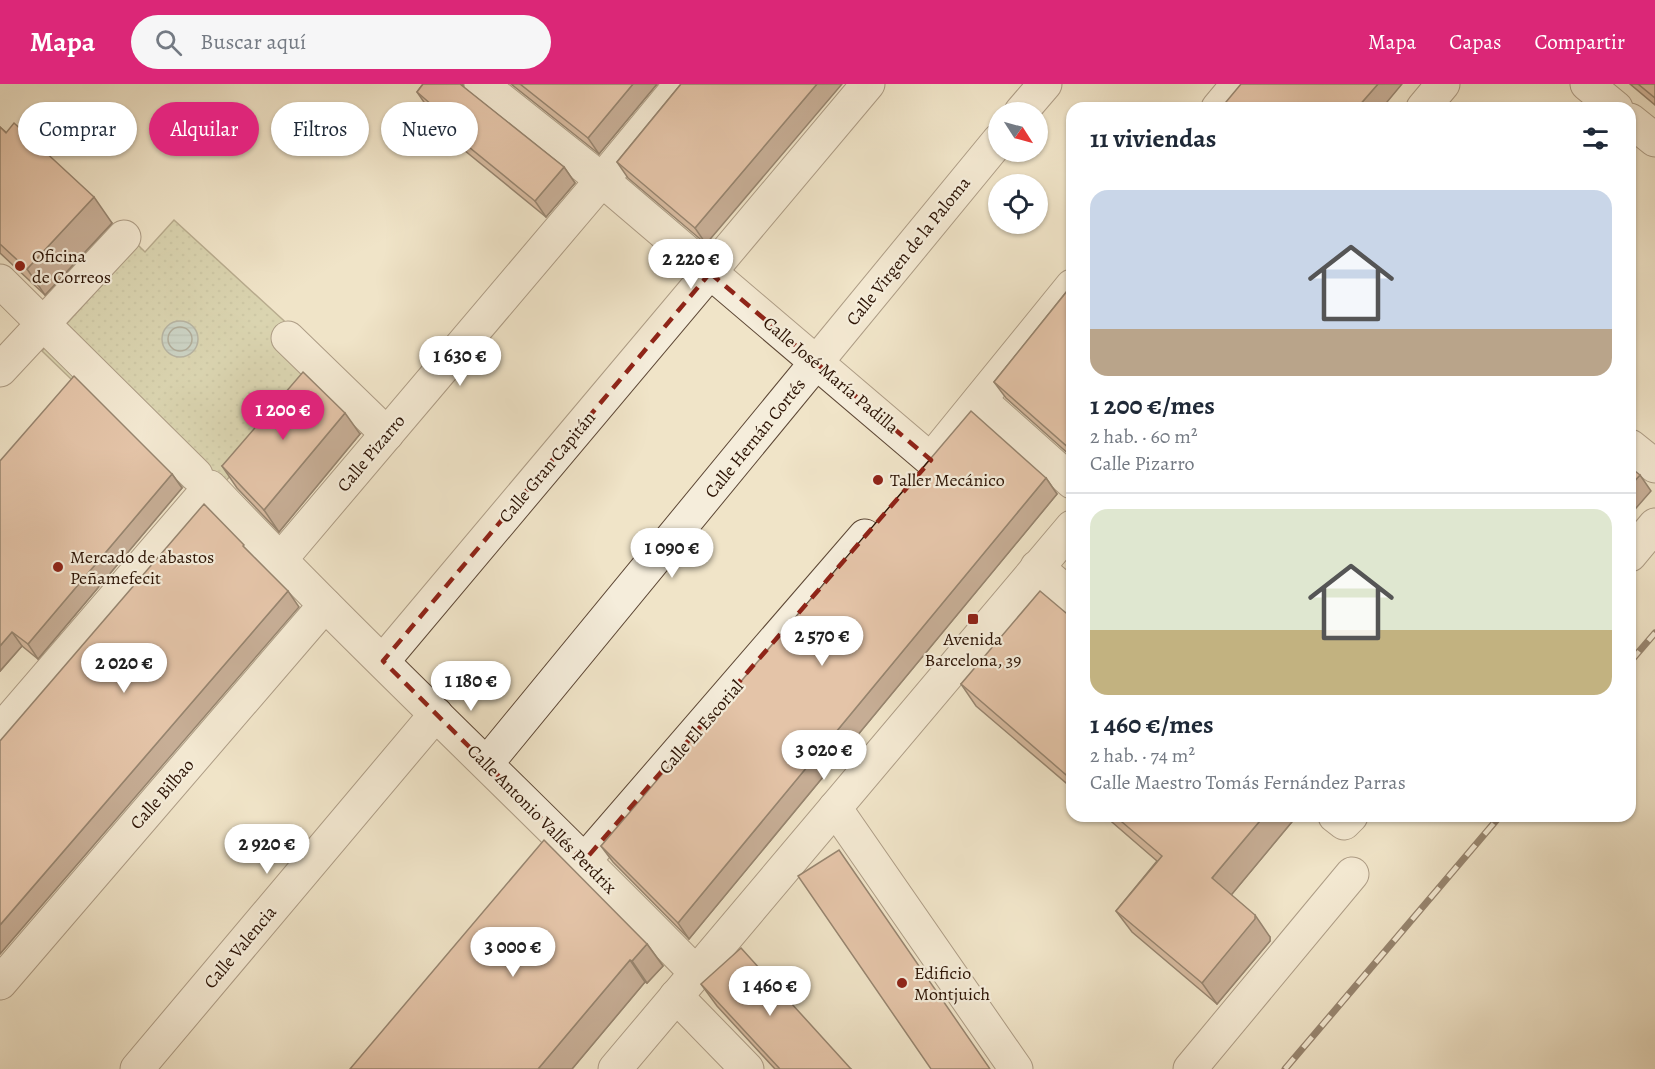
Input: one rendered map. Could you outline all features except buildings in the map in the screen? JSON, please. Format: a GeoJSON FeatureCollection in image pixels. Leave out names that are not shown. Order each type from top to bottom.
{"type":"FeatureCollection","features":[{"type":"Feature","properties":{"kind":"street","name":"Calle Pizarro"},"geometry":{"type":"LineString","coordinates":[[280,560],[681,84]]}},
{"type":"Feature","properties":{"kind":"street","name":"Calle Gran Capitán"},"geometry":{"type":"LineString","coordinates":[[383,661],[868,84]]}},
{"type":"Feature","properties":{"kind":"street"},"geometry":{"type":"LineString","coordinates":[[1030,102],[1045,84]]}},
{"type":"Feature","properties":{"kind":"street"},"geometry":{"type":"LineString","coordinates":[[1223,102],[1238,84]]}},
{"type":"Feature","properties":{"kind":"street"},"geometry":{"type":"LineString","coordinates":[[1428,102],[1443,84]]}},
{"type":"Feature","properties":{"kind":"street"},"geometry":{"type":"LineString","coordinates":[[1587,84],[1609,102]]}},
{"type":"Feature","properties":{"kind":"street","name":"Calle José María Padilla"},"geometry":{"type":"LineString","coordinates":[[501,90],[602,180],[817,363],[923,469],[980,400]]}},
{"type":"Feature","properties":{"kind":"street"},"geometry":{"type":"LineString","coordinates":[[1636,125],[1655,140]]}},
{"type":"Feature","properties":{"kind":"street","name":"Calle Virgen de la Paloma"},"geometry":{"type":"LineString","coordinates":[[817,363],[988,153]]}},
{"type":"Feature","properties":{"kind":"street"},"geometry":{"type":"LineString","coordinates":[[0,370],[124,237]]}},
{"type":"Feature","properties":{"kind":"street","name":"Calle Antonio Vallés Perdrix"},"geometry":{"type":"LineString","coordinates":[[0,281],[44,322],[584,861],[686,984],[747,1069]]}},
{"type":"Feature","properties":{"kind":"street"},"geometry":{"type":"LineString","coordinates":[[1066,293],[980,400],[1066,477]]}},
{"type":"Feature","properties":{"kind":"street"},"geometry":{"type":"LineString","coordinates":[[288,338],[387,434]]}},
{"type":"Feature","properties":{"kind":"street","name":"Calle Hernán Cortés"},"geometry":{"type":"LineString","coordinates":[[487,764],[817,363]]}},
{"type":"Feature","properties":{"kind":"street"},"geometry":{"type":"LineString","coordinates":[[293,389],[316,365]]}},
{"type":"Feature","properties":{"kind":"street"},"geometry":{"type":"LineString","coordinates":[[1636,451],[1655,466]]}},
{"type":"Feature","properties":{"kind":"street"},"geometry":{"type":"LineString","coordinates":[[0,731],[203,481]]}},
{"type":"Feature","properties":{"kind":"street","name":"Calle El Escorial"},"geometry":{"type":"LineString","coordinates":[[584,861],[885,513]]}},
{"type":"Feature","properties":{"kind":"street"},"geometry":{"type":"LineString","coordinates":[[1636,548],[1655,525]]}},
{"type":"Feature","properties":{"kind":"street"},"geometry":{"type":"LineString","coordinates":[[615,1069],[1066,534]]}},
{"type":"Feature","properties":{"kind":"street"},"geometry":{"type":"LineString","coordinates":[[1037,567],[1066,592]]}},
{"type":"Feature","properties":{"kind":"street","name":"Calle Bilbao"},"geometry":{"type":"LineString","coordinates":[[0,983],[325,605]]}},
{"type":"Feature","properties":{"kind":"street","name":"Calle Valencia"},"geometry":{"type":"LineString","coordinates":[[137,1069],[436,714]]}},
{"type":"Feature","properties":{"kind":"street"},"geometry":{"type":"LineString","coordinates":[[835,808],[1016,1069]]}},
{"type":"Feature","properties":{"kind":"street"},"geometry":{"type":"LineString","coordinates":[[531,857],[554,831]]}},
{"type":"Feature","properties":{"kind":"street"},"geometry":{"type":"LineString","coordinates":[[1190,1069],[1352,874]]}},
{"type":"Feature","properties":{"kind":"highlighted area"},"geometry":{"type":"Polygon","coordinates":[[[710,273],[931,460],[584,861],[383,661],[710,273]]]}},
{"type":"Feature","properties":{"kind":"green space"},"geometry":{"type":"Polygon","coordinates":[[[174,220],[330,363],[224,483],[203,463],[183,487],[42,351],[138,245],[145,252],[174,220]]]}},
{"type":"Feature","properties":{"kind":"water"},"geometry":{"type":"Polygon","coordinates":[[[180,321],[193,326],[198,339],[193,352],[180,357],[167,352],[162,339],[167,326],[180,321]]]}},
{"type":"Feature","properties":{"kind":"railway"},"geometry":{"type":"LineString","coordinates":[[1636,655],[1655,633]]}},
{"type":"Feature","properties":{"kind":"railway"},"geometry":{"type":"LineString","coordinates":[[1285,1069],[1495,822]]}},
{"type":"Feature","properties":{"kind":"place","name":"Oficina de Correos"},"geometry":{"type":"Point","coordinates":[20,266]}},
{"type":"Feature","properties":{"kind":"place","name":"Taller Mecánico"},"geometry":{"type":"Point","coordinates":[878,480]}},
{"type":"Feature","properties":{"kind":"place","name":"Mercado de abastos Peñamefecit"},"geometry":{"type":"Point","coordinates":[58,567]}},
{"type":"Feature","properties":{"kind":"place","name":"Avenida Barcelona, 39"},"geometry":{"type":"Point","coordinates":[973,619]}},
{"type":"Feature","properties":{"kind":"place","name":"Edificio Montjuich"},"geometry":{"type":"Point","coordinates":[902,983]}}]}
